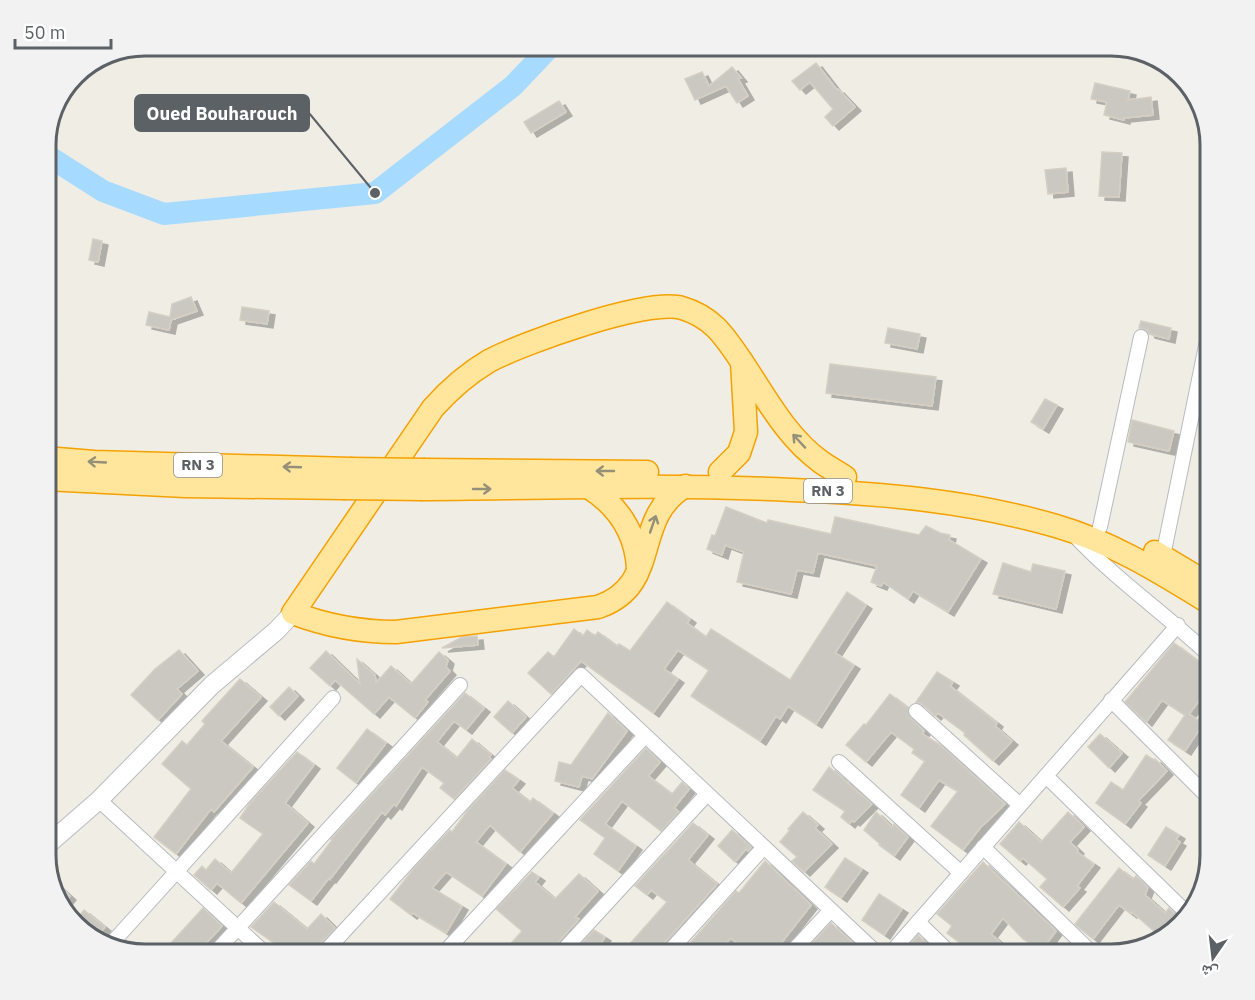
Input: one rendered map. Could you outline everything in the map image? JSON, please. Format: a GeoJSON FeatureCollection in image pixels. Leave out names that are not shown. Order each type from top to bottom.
{"type":"FeatureCollection","features":[{"type":"Feature","properties":{"kind":"highway"},"geometry":{"type":"LineString","coordinates":[[685,486],[669,497],[658,512],[639,573],[622,595],[598,607],[396,632],[364,632],[333,627],[293,613],[433,408],[452,386],[488,362],[512,350],[592,322],[651,308],[679,307],[695,312],[715,325],[782,423],[801,444],[820,461],[845,477]]}},
{"type":"Feature","properties":{"kind":"highway"},"geometry":{"type":"LineString","coordinates":[[720,472],[739,453],[746,432],[742,362]]}},
{"type":"Feature","properties":{"kind":"highway","name":"RN 3"},"geometry":{"type":"LineString","coordinates":[[56,459],[347,478],[424,479],[720,472],[880,478],[983,494],[1065,514],[1100,527],[1163,556],[1200,579]]}},
{"type":"Feature","properties":{"kind":"highway","name":"RN 3"},"geometry":{"type":"LineString","coordinates":[[56,480],[185,486],[347,478]]}},
{"type":"Feature","properties":{"kind":"highway","name":"RN 3"},"geometry":{"type":"LineString","coordinates":[[424,479],[590,488],[685,486],[874,493],[939,502],[1004,513],[1070,531],[1106,544],[1200,597]]}},
{"type":"Feature","properties":{"kind":"highway"},"geometry":{"type":"LineString","coordinates":[[590,488],[613,506],[630,530],[638,558],[639,573]]}},
{"type":"Feature","properties":{"kind":"main road"},"geometry":{"type":"LineString","coordinates":[[56,837],[99,800],[212,685],[276,631],[293,613]]}},
{"type":"Feature","properties":{"kind":"street"},"geometry":{"type":"LineString","coordinates":[[1100,527],[1141,337]]}},
{"type":"Feature","properties":{"kind":"street"},"geometry":{"type":"LineString","coordinates":[[1163,556],[1200,375]]}},
{"type":"Feature","properties":{"kind":"street"},"geometry":{"type":"LineString","coordinates":[[1070,531],[1100,563],[1178,625],[1200,646]]}},
{"type":"Feature","properties":{"kind":"street"},"geometry":{"type":"LineString","coordinates":[[899,944],[1178,625]]}},
{"type":"Feature","properties":{"kind":"street"},"geometry":{"type":"LineString","coordinates":[[332,944],[581,675],[867,944]]}},
{"type":"Feature","properties":{"kind":"street"},"geometry":{"type":"LineString","coordinates":[[223,944],[460,685]]}},
{"type":"Feature","properties":{"kind":"street"},"geometry":{"type":"LineString","coordinates":[[115,940],[333,698]]}},
{"type":"Feature","properties":{"kind":"street"},"geometry":{"type":"LineString","coordinates":[[1111,700],[1200,789]]}},
{"type":"Feature","properties":{"kind":"street"},"geometry":{"type":"LineString","coordinates":[[916,711],[1020,805]]}},
{"type":"Feature","properties":{"kind":"street"},"geometry":{"type":"LineString","coordinates":[[452,944],[645,736]]}},
{"type":"Feature","properties":{"kind":"street"},"geometry":{"type":"LineString","coordinates":[[839,762],[960,873]]}},
{"type":"Feature","properties":{"kind":"street"},"geometry":{"type":"LineString","coordinates":[[1046,776],[1182,908]]}},
{"type":"Feature","properties":{"kind":"street"},"geometry":{"type":"LineString","coordinates":[[569,944],[707,794]]}},
{"type":"Feature","properties":{"kind":"street"},"geometry":{"type":"LineString","coordinates":[[99,800],[255,944]]}},
{"type":"Feature","properties":{"kind":"street"},"geometry":{"type":"LineString","coordinates":[[983,847],[1083,944]]}},
{"type":"Feature","properties":{"kind":"street"},"geometry":{"type":"LineString","coordinates":[[676,944],[764,848]]}},
{"type":"Feature","properties":{"kind":"street"},"geometry":{"type":"LineString","coordinates":[[799,944],[831,910]]}},
{"type":"Feature","properties":{"kind":"street"},"geometry":{"type":"LineString","coordinates":[[918,922],[941,944]]}},
{"type":"Feature","properties":{"kind":"building"},"geometry":{"type":"Polygon","coordinates":[[[816,63],[837,90],[855,107],[833,126],[825,117],[833,109],[810,82],[800,90],[792,81],[816,63]]]}},
{"type":"Feature","properties":{"kind":"building"},"geometry":{"type":"Polygon","coordinates":[[[732,67],[741,78],[738,79],[748,96],[737,103],[726,86],[695,100],[685,79],[702,72],[709,86],[732,67]]]}},
{"type":"Feature","properties":{"kind":"building"},"geometry":{"type":"Polygon","coordinates":[[[1095,83],[1130,91],[1128,100],[1151,97],[1153,115],[1124,118],[1124,120],[1104,115],[1107,102],[1091,99],[1095,83]]]}},
{"type":"Feature","properties":{"kind":"building"},"geometry":{"type":"Polygon","coordinates":[[[559,101],[566,112],[531,133],[524,122],[559,101]]]}},
{"type":"Feature","properties":{"kind":"building"},"geometry":{"type":"Polygon","coordinates":[[[1102,152],[1122,153],[1119,197],[1099,196],[1102,152]]]}},
{"type":"Feature","properties":{"kind":"building"},"geometry":{"type":"Polygon","coordinates":[[[1066,168],[1068,192],[1048,194],[1045,170],[1066,168]]]}},
{"type":"Feature","properties":{"kind":"building"},"geometry":{"type":"Polygon","coordinates":[[[93,239],[102,241],[98,262],[89,260],[93,239]]]}},
{"type":"Feature","properties":{"kind":"building"},"geometry":{"type":"Polygon","coordinates":[[[191,297],[197,311],[171,320],[169,330],[146,325],[149,312],[170,317],[172,304],[191,297]]]}},
{"type":"Feature","properties":{"kind":"building"},"geometry":{"type":"Polygon","coordinates":[[[242,307],[269,311],[267,324],[240,320],[242,307]]]}},
{"type":"Feature","properties":{"kind":"building"},"geometry":{"type":"Polygon","coordinates":[[[1141,321],[1171,328],[1169,339],[1149,334],[1147,330],[1139,328],[1141,321]]]}},
{"type":"Feature","properties":{"kind":"building"},"geometry":{"type":"Polygon","coordinates":[[[888,328],[920,334],[917,349],[885,343],[888,328]]]}},
{"type":"Feature","properties":{"kind":"building"},"geometry":{"type":"Polygon","coordinates":[[[830,364],[936,377],[932,406],[826,393],[830,364]]]}},
{"type":"Feature","properties":{"kind":"building"},"geometry":{"type":"Polygon","coordinates":[[[1045,399],[1057,405],[1043,429],[1031,422],[1045,399]]]}},
{"type":"Feature","properties":{"kind":"building"},"geometry":{"type":"Polygon","coordinates":[[[1132,420],[1174,431],[1169,451],[1128,442],[1132,420]]]}},
{"type":"Feature","properties":{"kind":"building"},"geometry":{"type":"Polygon","coordinates":[[[726,507],[767,523],[768,520],[831,534],[835,517],[919,535],[926,526],[950,535],[949,540],[981,559],[948,612],[913,591],[908,599],[883,582],[881,586],[871,582],[877,566],[818,553],[813,573],[797,570],[791,594],[737,582],[744,552],[725,545],[722,555],[707,549],[712,535],[715,536],[726,507]]]}},
{"type":"Feature","properties":{"kind":"building"},"geometry":{"type":"Polygon","coordinates":[[[1003,563],[1031,572],[1033,564],[1065,571],[1056,609],[993,594],[1003,563]]]}},
{"type":"Feature","properties":{"kind":"building"},"geometry":{"type":"Polygon","coordinates":[[[847,592],[866,605],[835,653],[854,665],[816,724],[788,706],[780,719],[776,716],[760,741],[691,696],[709,670],[678,650],[664,669],[678,679],[653,713],[581,661],[551,694],[528,673],[548,652],[554,657],[574,629],[583,636],[587,630],[595,636],[598,632],[617,646],[619,644],[630,651],[667,602],[690,619],[687,623],[706,637],[711,629],[790,680],[847,592]]]}},
{"type":"Feature","properties":{"kind":"building"},"geometry":{"type":"Polygon","coordinates":[[[477,636],[478,645],[442,648],[462,637],[477,636]]]}},
{"type":"Feature","properties":{"kind":"building"},"geometry":{"type":"Polygon","coordinates":[[[1174,643],[1200,662],[1200,700],[1189,714],[1200,722],[1200,728],[1185,751],[1168,740],[1185,715],[1162,700],[1146,722],[1125,702],[1174,643]]]}},
{"type":"Feature","properties":{"kind":"building"},"geometry":{"type":"Polygon","coordinates":[[[179,650],[198,671],[177,689],[182,694],[158,720],[131,695],[155,669],[179,650]]]}},
{"type":"Feature","properties":{"kind":"building"},"geometry":{"type":"Polygon","coordinates":[[[326,651],[360,684],[357,659],[375,675],[376,683],[391,666],[411,684],[439,652],[448,660],[446,667],[450,671],[425,700],[428,702],[415,718],[389,697],[374,714],[335,680],[330,686],[310,668],[326,651]]]}},
{"type":"Feature","properties":{"kind":"building"},"geometry":{"type":"Polygon","coordinates":[[[937,672],[953,682],[950,686],[997,723],[995,726],[1012,741],[993,761],[964,735],[965,733],[938,713],[935,716],[922,704],[916,702],[937,672]]]}},
{"type":"Feature","properties":{"kind":"building"},"geometry":{"type":"Polygon","coordinates":[[[240,679],[261,697],[221,741],[253,767],[214,812],[211,809],[176,854],[154,837],[191,789],[162,764],[182,741],[187,745],[205,724],[202,721],[240,679]]]}},
{"type":"Feature","properties":{"kind":"building"},"geometry":{"type":"Polygon","coordinates":[[[289,687],[298,696],[279,716],[270,707],[289,687]]]}},
{"type":"Feature","properties":{"kind":"building"},"geometry":{"type":"Polygon","coordinates":[[[465,693],[484,708],[466,730],[454,721],[437,742],[457,758],[472,739],[491,755],[489,757],[491,759],[454,799],[440,788],[444,783],[422,767],[396,806],[394,804],[385,815],[382,812],[311,901],[289,885],[311,861],[314,864],[331,839],[465,693]]]}},
{"type":"Feature","properties":{"kind":"building"},"geometry":{"type":"Polygon","coordinates":[[[890,694],[908,708],[910,717],[924,731],[922,734],[939,744],[1005,804],[980,828],[963,850],[931,826],[958,791],[939,780],[919,808],[901,795],[925,761],[912,753],[914,749],[891,732],[866,762],[846,745],[864,724],[866,725],[890,694]]]}},
{"type":"Feature","properties":{"kind":"building"},"geometry":{"type":"Polygon","coordinates":[[[508,701],[526,717],[512,733],[494,717],[508,701]]]}},
{"type":"Feature","properties":{"kind":"building"},"geometry":{"type":"Polygon","coordinates":[[[608,713],[627,731],[592,779],[582,776],[579,787],[555,781],[559,762],[571,765],[608,713]]]}},
{"type":"Feature","properties":{"kind":"building"},"geometry":{"type":"Polygon","coordinates":[[[367,729],[386,743],[356,783],[337,768],[367,729]]]}},
{"type":"Feature","properties":{"kind":"building"},"geometry":{"type":"Polygon","coordinates":[[[1100,734],[1122,753],[1109,768],[1088,747],[1100,734]]]}},
{"type":"Feature","properties":{"kind":"building"},"geometry":{"type":"Polygon","coordinates":[[[646,748],[660,762],[648,776],[672,794],[682,782],[689,789],[674,808],[679,812],[661,831],[622,801],[605,824],[636,846],[618,871],[594,854],[605,838],[580,820],[646,748]]]}},
{"type":"Feature","properties":{"kind":"building"},"geometry":{"type":"Polygon","coordinates":[[[297,752],[314,765],[285,803],[308,823],[241,903],[217,883],[211,890],[194,875],[202,866],[206,870],[215,859],[231,873],[263,834],[240,818],[250,803],[297,752]]]}},
{"type":"Feature","properties":{"kind":"building"},"geometry":{"type":"Polygon","coordinates":[[[1146,755],[1155,759],[1167,771],[1138,801],[1141,803],[1125,824],[1096,803],[1111,782],[1123,790],[1146,755]]]}},
{"type":"Feature","properties":{"kind":"building"},"geometry":{"type":"Polygon","coordinates":[[[829,767],[872,804],[854,822],[852,820],[849,824],[841,817],[845,811],[813,790],[829,767]]]}},
{"type":"Feature","properties":{"kind":"building"},"geometry":{"type":"Polygon","coordinates":[[[505,770],[519,780],[512,788],[530,802],[533,798],[553,813],[520,852],[490,825],[476,842],[506,864],[482,896],[446,872],[432,888],[462,906],[446,933],[413,913],[411,915],[390,899],[415,867],[450,830],[452,832],[468,810],[505,770]]]}},
{"type":"Feature","properties":{"kind":"building"},"geometry":{"type":"Polygon","coordinates":[[[803,812],[818,825],[815,828],[832,844],[804,872],[792,861],[797,857],[780,842],[803,812]]]}},
{"type":"Feature","properties":{"kind":"building"},"geometry":{"type":"Polygon","coordinates":[[[876,812],[892,827],[894,824],[908,837],[894,856],[864,830],[876,812]]]}},
{"type":"Feature","properties":{"kind":"building"},"geometry":{"type":"Polygon","coordinates":[[[1068,812],[1084,827],[1070,842],[1078,850],[1077,852],[1094,864],[1077,886],[1080,888],[1063,907],[1040,887],[1047,879],[1023,858],[1020,861],[1000,844],[1019,822],[1041,842],[1068,812]]]}},
{"type":"Feature","properties":{"kind":"building"},"geometry":{"type":"Polygon","coordinates":[[[693,823],[708,835],[688,860],[717,884],[663,944],[630,944],[667,902],[651,890],[647,895],[635,886],[693,823]]]}},
{"type":"Feature","properties":{"kind":"building"},"geometry":{"type":"Polygon","coordinates":[[[1166,827],[1179,835],[1176,840],[1180,842],[1165,866],[1148,855],[1166,827]]]}},
{"type":"Feature","properties":{"kind":"building"},"geometry":{"type":"Polygon","coordinates":[[[732,830],[751,847],[748,851],[746,849],[735,862],[718,846],[732,830]]]}},
{"type":"Feature","properties":{"kind":"building"},"geometry":{"type":"Polygon","coordinates":[[[845,858],[862,869],[841,898],[825,887],[845,858]]]}},
{"type":"Feature","properties":{"kind":"building"},"geometry":{"type":"Polygon","coordinates":[[[765,861],[811,905],[780,944],[738,944],[731,938],[725,944],[693,944],[691,942],[736,891],[739,893],[765,861]]]}},
{"type":"Feature","properties":{"kind":"building"},"geometry":{"type":"Polygon","coordinates":[[[983,862],[1056,931],[1046,944],[1030,944],[1003,918],[991,934],[1002,944],[962,944],[947,933],[952,926],[937,914],[983,862]]]}},
{"type":"Feature","properties":{"kind":"building"},"geometry":{"type":"Polygon","coordinates":[[[1119,868],[1133,879],[1136,876],[1148,887],[1145,895],[1165,913],[1169,908],[1176,915],[1155,932],[1132,912],[1131,914],[1119,905],[1093,939],[1075,924],[1119,868]]]}},
{"type":"Feature","properties":{"kind":"building"},"geometry":{"type":"Polygon","coordinates":[[[532,872],[539,877],[535,882],[555,899],[579,874],[598,891],[575,917],[579,919],[556,944],[511,944],[522,931],[496,909],[532,872]]]}},
{"type":"Feature","properties":{"kind":"building"},"geometry":{"type":"Polygon","coordinates":[[[879,894],[902,909],[884,935],[862,920],[879,894]]]}},
{"type":"Feature","properties":{"kind":"building"},"geometry":{"type":"Polygon","coordinates":[[[274,902],[307,929],[321,914],[335,928],[320,944],[275,944],[251,927],[274,902]]]}},
{"type":"Feature","properties":{"kind":"building"},"geometry":{"type":"Polygon","coordinates":[[[203,908],[222,926],[205,944],[170,944],[203,908]]]}},
{"type":"Feature","properties":{"kind":"building"},"geometry":{"type":"Polygon","coordinates":[[[84,910],[105,927],[100,933],[80,916],[84,910]]]}},
{"type":"Feature","properties":{"kind":"building"},"geometry":{"type":"Polygon","coordinates":[[[831,923],[854,944],[811,944],[831,923]]]}},
{"type":"Feature","properties":{"kind":"building"},"geometry":{"type":"Polygon","coordinates":[[[594,930],[605,937],[600,944],[581,944],[594,930]]]}},
{"type":"Feature","properties":{"kind":"building"},"geometry":{"type":"Polygon","coordinates":[[[918,935],[927,944],[910,944],[918,935]]]}},
{"type":"Feature","properties":{"kind":"waterway"},"geometry":{"type":"LineString","coordinates":[[56,161],[103,191],[164,214],[375,193],[513,86],[542,56]]}},
{"type":"Feature","properties":{"kind":"place","name":"Oued Bouharouch"},"geometry":{"type":"Point","coordinates":[375,193]}}]}
